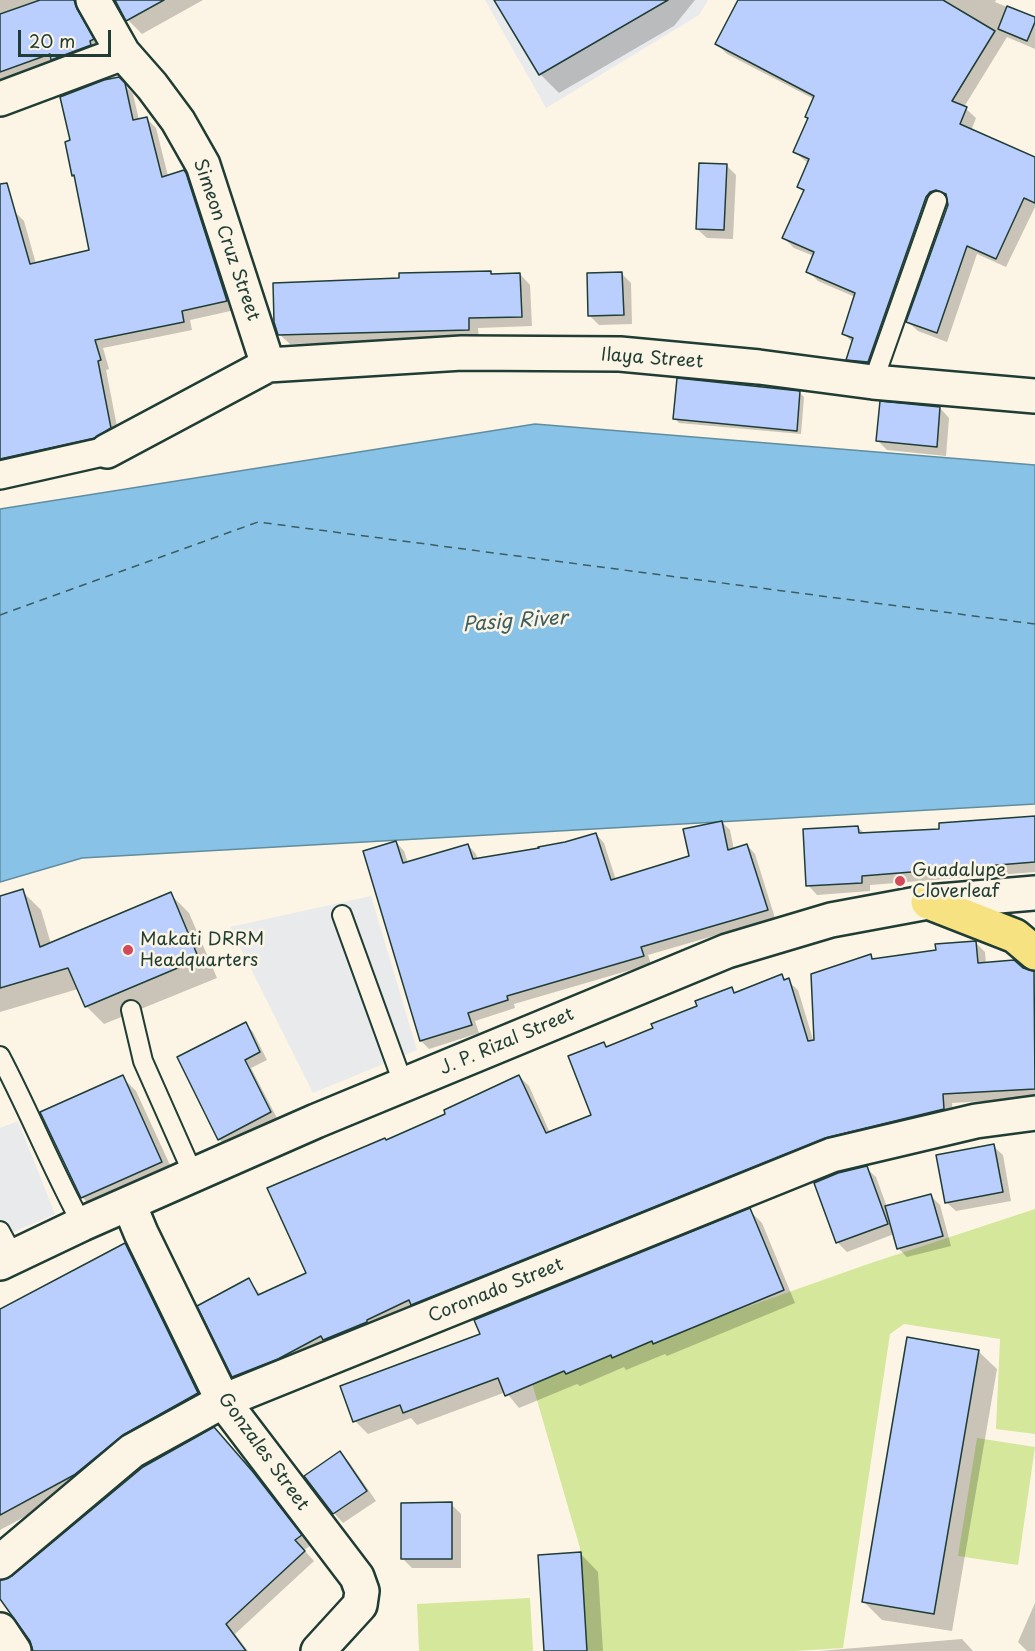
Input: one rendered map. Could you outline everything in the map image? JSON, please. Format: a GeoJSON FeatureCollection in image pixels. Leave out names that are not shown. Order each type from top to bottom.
{"type":"FeatureCollection","features":[{"type":"Feature","properties":{"kind":"highway"},"geometry":{"type":"LineString","coordinates":[[928,902],[1015,936],[1035,954]]}},
{"type":"Feature","properties":{"kind":"street","name":"Simeon Cruz Street"},"geometry":{"type":"LineString","coordinates":[[93,0],[123,53],[178,121],[203,165],[268,365]]}},
{"type":"Feature","properties":{"kind":"street"},"geometry":{"type":"LineString","coordinates":[[0,99],[123,53]]}},
{"type":"Feature","properties":{"kind":"street","name":"Ilaya Street"},"geometry":{"type":"LineString","coordinates":[[268,365],[462,353],[620,354],[759,367],[873,382],[1035,396]]}},
{"type":"Feature","properties":{"kind":"street"},"geometry":{"type":"LineString","coordinates":[[0,475],[107,451],[268,365]]}},
{"type":"Feature","properties":{"kind":"street","name":"J. P. Rizal Street"},"geometry":{"type":"LineString","coordinates":[[5,1251],[82,1224],[316,1122],[727,951],[831,920],[928,902],[1035,893]]}},
{"type":"Feature","properties":{"kind":"street","name":"Coronado Street"},"geometry":{"type":"LineString","coordinates":[[0,1562],[132,1451],[223,1401],[832,1155],[976,1121],[1035,1113]]}},
{"type":"Feature","properties":{"kind":"street","name":"Gonzales Street"},"geometry":{"type":"LineString","coordinates":[[129,1204],[223,1401],[357,1578],[362,1591],[360,1605],[318,1651]]}},
{"type":"Feature","properties":{"kind":"street"},"geometry":{"type":"LineString","coordinates":[[0,1630],[14,1651]]}},
{"type":"Feature","properties":{"kind":"lane"},"geometry":{"type":"LineString","coordinates":[[873,382],[937,201]]}},
{"type":"Feature","properties":{"kind":"lane"},"geometry":{"type":"LineString","coordinates":[[342,915],[404,1086]]}},
{"type":"Feature","properties":{"kind":"lane"},"geometry":{"type":"LineString","coordinates":[[131,1010],[143,1060],[194,1176]]}},
{"type":"Feature","properties":{"kind":"lane"},"geometry":{"type":"LineString","coordinates":[[0,1056],[82,1224]]}},
{"type":"Feature","properties":{"kind":"shaded area"},"geometry":{"type":"Polygon","coordinates":[[[485,0],[708,0],[699,15],[546,108],[485,0]]]}},
{"type":"Feature","properties":{"kind":"shaded area"},"geometry":{"type":"Polygon","coordinates":[[[371,896],[417,1050],[313,1093],[230,927],[371,896]]]}},
{"type":"Feature","properties":{"kind":"shaded area"},"geometry":{"type":"Polygon","coordinates":[[[18,1121],[55,1214],[0,1238],[0,1128],[18,1121]]]}},
{"type":"Feature","properties":{"kind":"green space"},"geometry":{"type":"Polygon","coordinates":[[[1035,1209],[1035,1434],[996,1429],[1000,1339],[904,1324],[890,1334],[843,1648],[795,1651],[586,1651],[580,1548],[532,1383],[868,1264],[1035,1209]]]}},
{"type":"Feature","properties":{"kind":"green space"},"geometry":{"type":"Polygon","coordinates":[[[977,1438],[1035,1447],[1018,1565],[958,1556],[977,1438]]]}},
{"type":"Feature","properties":{"kind":"green space"},"geometry":{"type":"Polygon","coordinates":[[[530,1598],[533,1651],[419,1651],[417,1604],[530,1598]]]}},
{"type":"Feature","properties":{"kind":"water","name":"Pasig River"},"geometry":{"type":"Polygon","coordinates":[[[535,424],[1035,465],[1035,804],[82,858],[0,882],[0,509],[535,424]]]}},
{"type":"Feature","properties":{"kind":"building"},"geometry":{"type":"Polygon","coordinates":[[[40,0],[74,0],[94,39],[90,41],[91,45],[51,60],[50,54],[0,72],[0,14],[40,0]]]}},
{"type":"Feature","properties":{"kind":"building"},"geometry":{"type":"Polygon","coordinates":[[[115,0],[164,0],[126,21],[115,0]]]}},
{"type":"Feature","properties":{"kind":"building"},"geometry":{"type":"Polygon","coordinates":[[[494,0],[668,0],[539,75],[494,0]]]}},
{"type":"Feature","properties":{"kind":"building"},"geometry":{"type":"Polygon","coordinates":[[[738,0],[943,0],[995,31],[952,101],[967,107],[960,124],[1035,157],[1035,203],[1024,198],[996,259],[967,246],[937,333],[906,322],[948,205],[946,194],[936,190],[930,192],[926,197],[868,362],[846,360],[853,338],[842,334],[855,293],[806,272],[814,252],[782,238],[804,190],[797,187],[809,159],[793,152],[808,118],[805,117],[814,96],[715,44],[738,0]]]}},
{"type":"Feature","properties":{"kind":"building"},"geometry":{"type":"Polygon","coordinates":[[[1007,6],[1035,17],[1027,41],[998,29],[1007,6]]]}},
{"type":"Feature","properties":{"kind":"building"},"geometry":{"type":"Polygon","coordinates":[[[119,77],[125,83],[133,120],[147,117],[162,177],[184,170],[186,173],[227,301],[182,311],[184,322],[95,340],[101,360],[98,361],[111,428],[95,438],[0,459],[0,184],[7,183],[30,264],[89,250],[65,142],[70,140],[60,97],[104,80],[119,77]]]}},
{"type":"Feature","properties":{"kind":"building"},"geometry":{"type":"Polygon","coordinates":[[[699,163],[727,164],[724,230],[696,229],[699,163]]]}},
{"type":"Feature","properties":{"kind":"building"},"geometry":{"type":"Polygon","coordinates":[[[491,271],[491,274],[520,273],[522,317],[469,318],[469,330],[278,335],[274,322],[273,283],[399,278],[399,273],[491,271]]]}},
{"type":"Feature","properties":{"kind":"building"},"geometry":{"type":"Polygon","coordinates":[[[622,272],[624,315],[588,316],[587,273],[622,272]]]}},
{"type":"Feature","properties":{"kind":"building"},"geometry":{"type":"Polygon","coordinates":[[[677,378],[800,391],[797,431],[673,419],[677,378]]]}},
{"type":"Feature","properties":{"kind":"building"},"geometry":{"type":"Polygon","coordinates":[[[880,401],[940,407],[937,447],[876,441],[880,401]]]}},
{"type":"Feature","properties":{"kind":"building"},"geometry":{"type":"Polygon","coordinates":[[[1035,816],[1035,862],[862,876],[862,883],[806,886],[803,829],[858,826],[859,833],[939,829],[939,823],[1035,816]]]}},
{"type":"Feature","properties":{"kind":"building"},"geometry":{"type":"Polygon","coordinates":[[[722,821],[728,850],[747,844],[768,910],[641,947],[644,956],[507,996],[508,1000],[468,1013],[472,1025],[420,1041],[363,851],[396,841],[403,863],[468,844],[473,859],[539,848],[596,833],[611,880],[689,856],[683,829],[722,821]]]}},
{"type":"Feature","properties":{"kind":"building","name":"Makati DRRM Headquarters"},"geometry":{"type":"Polygon","coordinates":[[[23,889],[40,947],[171,892],[199,959],[85,1007],[68,968],[0,988],[0,896],[23,889]]]}},
{"type":"Feature","properties":{"kind":"building"},"geometry":{"type":"Polygon","coordinates":[[[976,941],[978,963],[1014,960],[1023,968],[1034,971],[1035,1089],[943,1094],[944,1109],[825,1138],[411,1305],[409,1300],[367,1322],[323,1340],[321,1336],[278,1359],[232,1377],[197,1306],[249,1278],[258,1295],[306,1273],[267,1188],[445,1114],[444,1110],[519,1075],[546,1133],[591,1115],[568,1056],[604,1042],[606,1047],[653,1028],[651,1024],[697,1006],[695,1001],[732,987],[734,993],[782,974],[784,980],[789,978],[808,1041],[814,1040],[811,974],[871,954],[872,959],[936,950],[935,944],[976,941]]]}},
{"type":"Feature","properties":{"kind":"building"},"geometry":{"type":"Polygon","coordinates":[[[246,1022],[260,1052],[245,1060],[271,1112],[218,1140],[177,1057],[246,1022]]]}},
{"type":"Feature","properties":{"kind":"building"},"geometry":{"type":"Polygon","coordinates":[[[123,1075],[162,1162],[81,1198],[40,1112],[123,1075]]]}},
{"type":"Feature","properties":{"kind":"building"},"geometry":{"type":"Polygon","coordinates":[[[994,1144],[1003,1192],[945,1203],[936,1155],[994,1144]]]}},
{"type":"Feature","properties":{"kind":"building"},"geometry":{"type":"Polygon","coordinates":[[[867,1166],[888,1224],[836,1243],[814,1183],[838,1173],[867,1166]]]}},
{"type":"Feature","properties":{"kind":"building"},"geometry":{"type":"Polygon","coordinates":[[[931,1194],[943,1236],[897,1249],[885,1206],[931,1194]]]}},
{"type":"Feature","properties":{"kind":"building"},"geometry":{"type":"Polygon","coordinates":[[[750,1208],[784,1290],[653,1344],[652,1341],[612,1358],[611,1355],[566,1374],[564,1371],[505,1396],[498,1378],[403,1413],[400,1405],[353,1422],[340,1386],[480,1334],[474,1320],[750,1208]]]}},
{"type":"Feature","properties":{"kind":"building"},"geometry":{"type":"Polygon","coordinates":[[[125,1243],[198,1393],[123,1435],[74,1475],[0,1515],[0,1309],[125,1243]]]}},
{"type":"Feature","properties":{"kind":"building"},"geometry":{"type":"Polygon","coordinates":[[[907,1337],[979,1350],[934,1614],[862,1602],[907,1337]]]}},
{"type":"Feature","properties":{"kind":"building"},"geometry":{"type":"Polygon","coordinates":[[[214,1427],[253,1472],[302,1535],[295,1540],[305,1551],[226,1624],[246,1651],[33,1651],[30,1641],[0,1599],[0,1580],[12,1576],[143,1467],[214,1427]]]}},
{"type":"Feature","properties":{"kind":"building"},"geometry":{"type":"Polygon","coordinates":[[[340,1451],[367,1491],[333,1514],[304,1476],[340,1451]]]}},
{"type":"Feature","properties":{"kind":"building"},"geometry":{"type":"Polygon","coordinates":[[[452,1502],[452,1559],[401,1559],[401,1503],[452,1502]]]}},
{"type":"Feature","properties":{"kind":"building"},"geometry":{"type":"Polygon","coordinates":[[[581,1552],[587,1651],[544,1651],[538,1555],[581,1552]]]}},
{"type":"Feature","properties":{"kind":"ferry route"},"geometry":{"type":"LineString","coordinates":[[0,615],[258,522],[1035,624]]}},
{"type":"Feature","properties":{"kind":"place","name":"Guadalupe Cloverleaf"},"geometry":{"type":"Point","coordinates":[900,881]}},
{"type":"Feature","properties":{"kind":"place","name":"Makati DRRM Headquarters"},"geometry":{"type":"Point","coordinates":[128,950]}}]}
